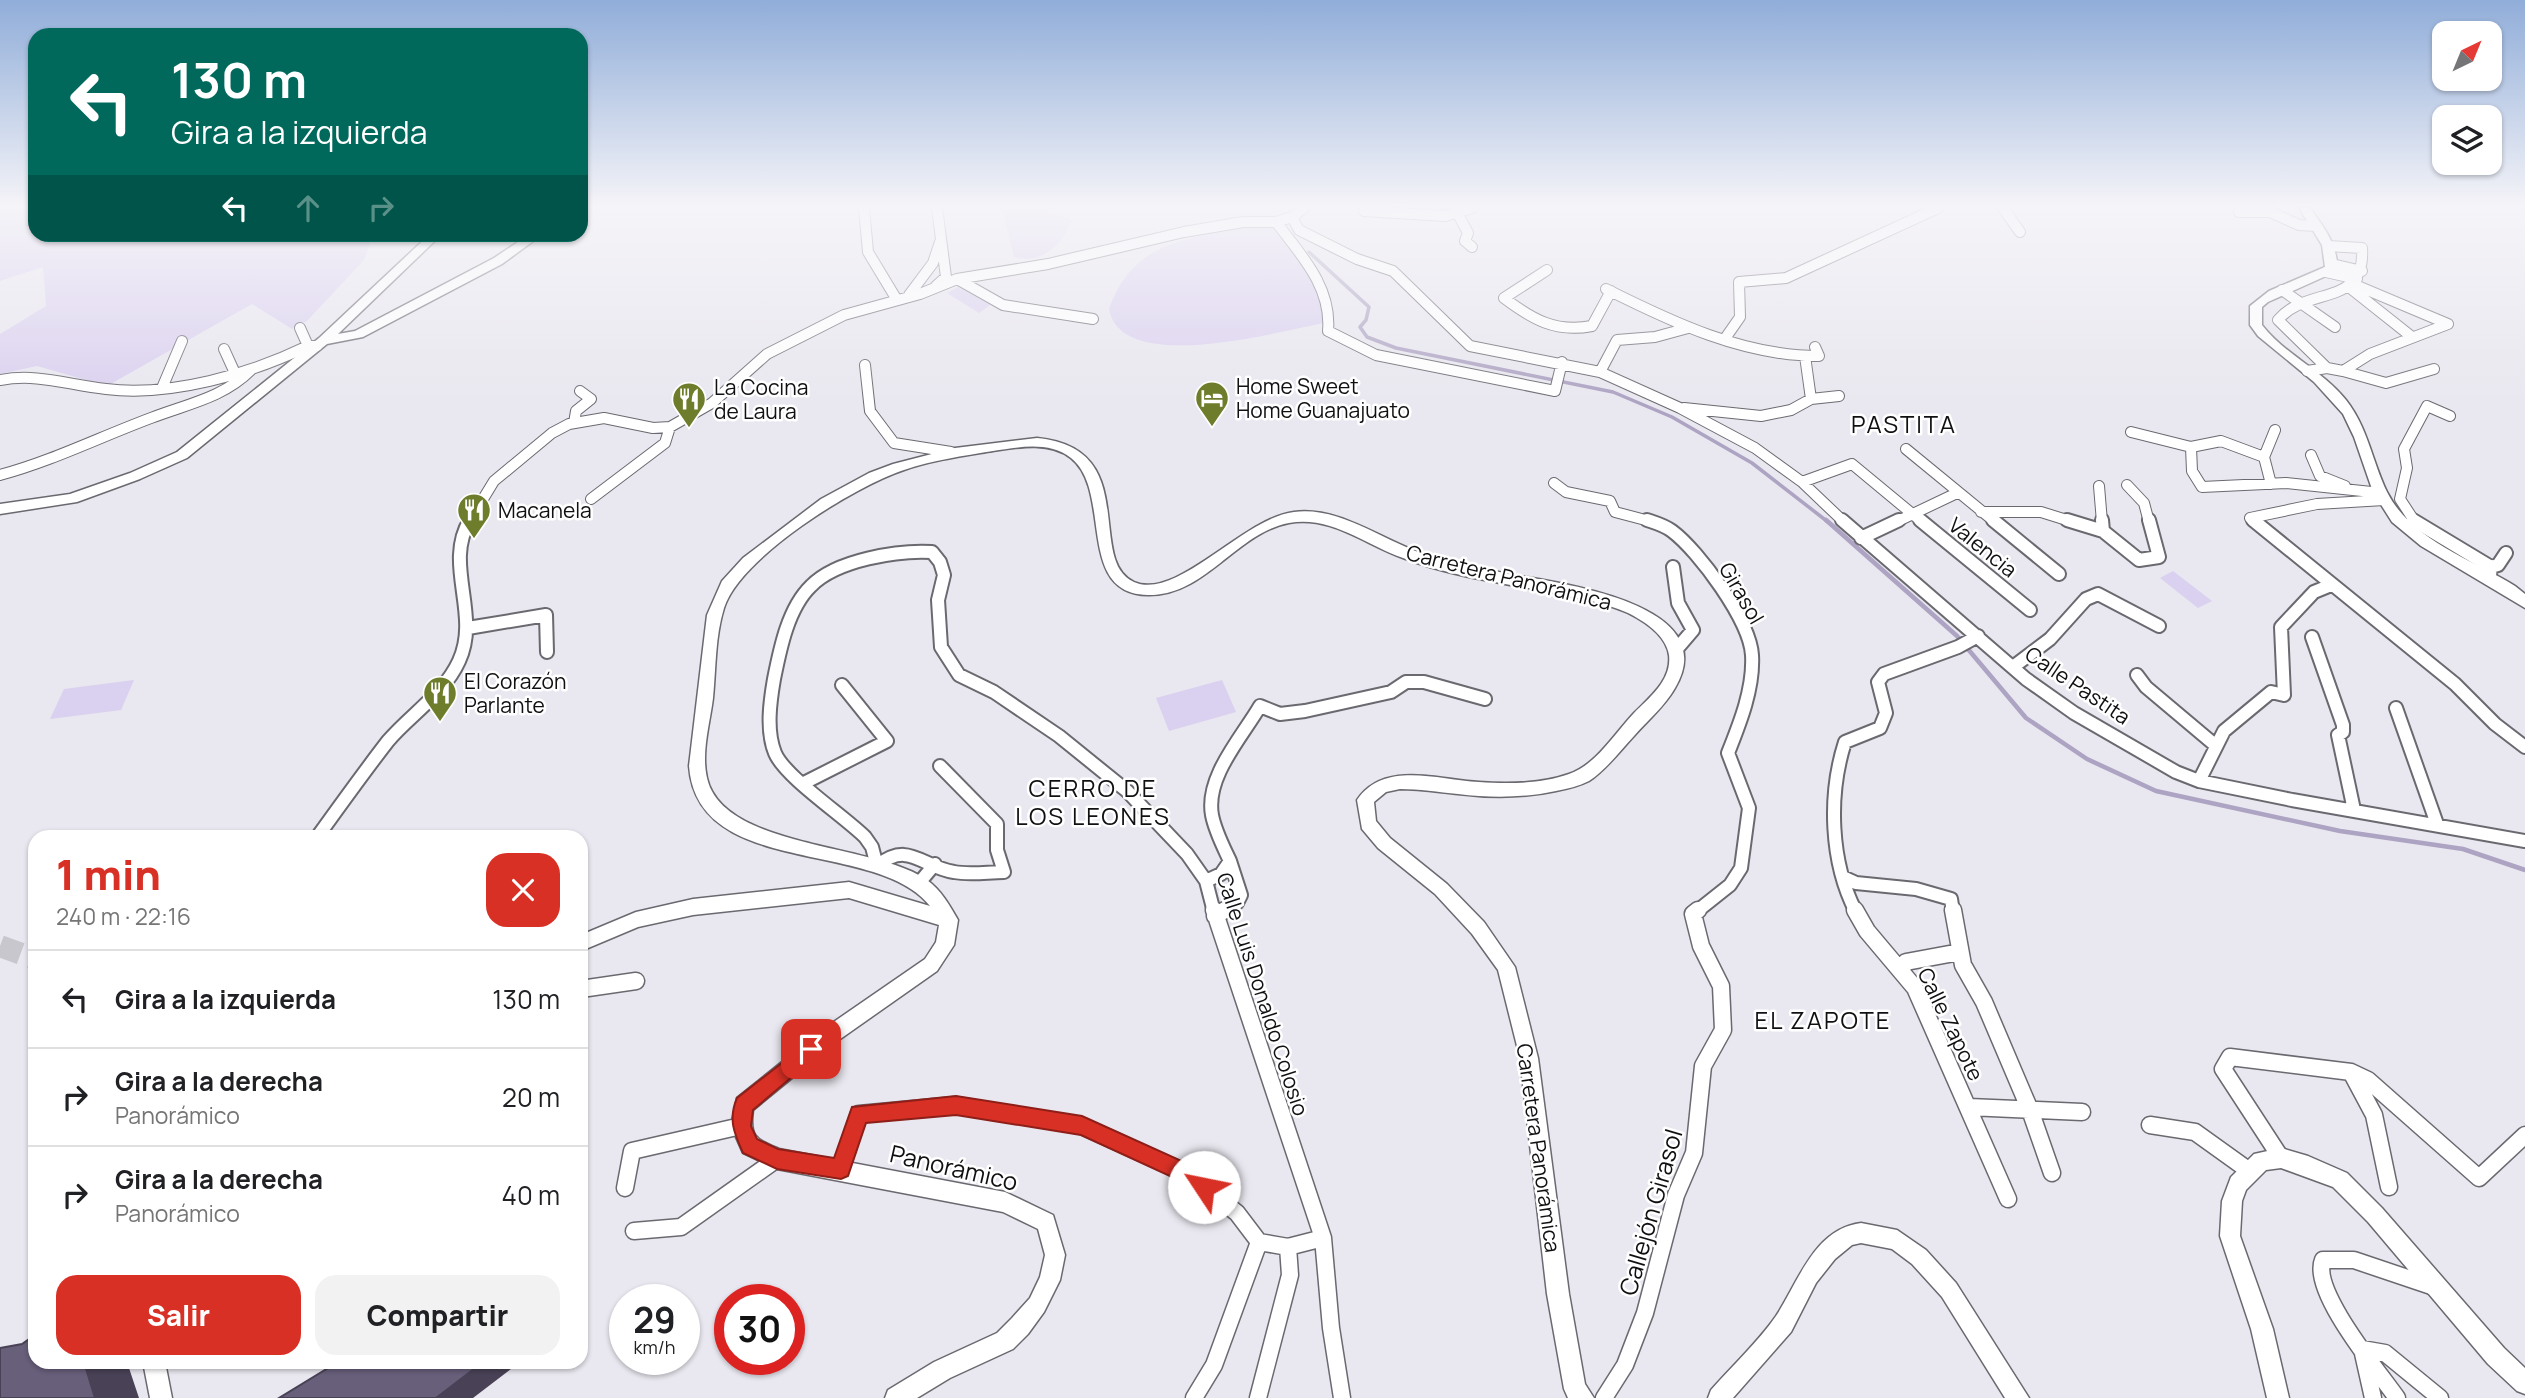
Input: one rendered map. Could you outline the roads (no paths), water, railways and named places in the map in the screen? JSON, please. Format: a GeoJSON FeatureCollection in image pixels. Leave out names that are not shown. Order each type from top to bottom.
{"type":"FeatureCollection","features":[{"type":"Feature","properties":{"kind":"street"},"geometry":{"type":"LineString","coordinates":[[0,509],[72,499],[135,477],[182,455],[316,344],[394,273]]}},
{"type":"Feature","properties":{"kind":"street"},"geometry":{"type":"LineString","coordinates":[[0,380],[34,373],[107,389],[162,388],[233,371],[251,370],[316,344],[359,334],[475,273]]}},
{"type":"Feature","properties":{"kind":"street"},"geometry":{"type":"LineString","coordinates":[[879,273],[887,288],[901,299]]}},
{"type":"Feature","properties":{"kind":"street"},"geometry":{"type":"LineString","coordinates":[[901,299],[917,289],[927,273]]}},
{"type":"Feature","properties":{"kind":"street"},"geometry":{"type":"LineString","coordinates":[[924,293],[946,277],[945,273]]}},
{"type":"Feature","properties":{"kind":"street"},"geometry":{"type":"LineString","coordinates":[[956,273],[957,279],[1003,305],[1093,318]]}},
{"type":"Feature","properties":{"kind":"street"},"geometry":{"type":"LineString","coordinates":[[322,830],[390,739],[446,681],[459,661],[468,628],[458,555],[462,533],[494,481],[534,444],[574,423],[604,418],[653,428],[670,427],[712,404],[767,354],[790,340],[844,315],[924,293],[957,279],[992,273]]}},
{"type":"Feature","properties":{"kind":"street"},"geometry":{"type":"LineString","coordinates":[[1313,273],[1331,317],[1328,331],[1376,355],[1558,384],[1562,362]]}},
{"type":"Feature","properties":{"kind":"street","name":"Calle Pastita"},"geometry":{"type":"LineString","coordinates":[[1395,273],[1470,346],[1562,362],[1600,372],[1680,408],[1755,448],[1802,482],[1861,538],[2013,667],[2074,713],[2176,772],[2199,781],[2525,841]]}},
{"type":"Feature","properties":{"kind":"street"},"geometry":{"type":"LineString","coordinates":[[1541,273],[1504,298],[1520,312],[1565,328],[1581,330],[1592,326],[1609,290],[1681,326],[1691,327],[1724,340],[1805,356],[1819,356],[1815,347]]}},
{"type":"Feature","properties":{"kind":"street"},"geometry":{"type":"LineString","coordinates":[[1724,340],[1740,317],[1739,282],[1786,278],[1796,273]]}},
{"type":"Feature","properties":{"kind":"street"},"geometry":{"type":"LineString","coordinates":[[2323,273],[2318,278],[2264,298],[2256,306],[2256,325],[2329,389],[2349,414],[2382,496],[2397,517],[2427,543],[2491,571]]}},
{"type":"Feature","properties":{"kind":"street"},"geometry":{"type":"LineString","coordinates":[[2340,273],[2448,324],[2370,354],[2343,371]]}},
{"type":"Feature","properties":{"kind":"street"},"geometry":{"type":"LineString","coordinates":[[2355,280],[2356,273]]}},
{"type":"Feature","properties":{"kind":"street"},"geometry":{"type":"LineString","coordinates":[[2327,368],[2278,320],[2282,314],[2355,280]]}},
{"type":"Feature","properties":{"kind":"street"},"geometry":{"type":"LineString","coordinates":[[2355,280],[2412,337]]}},
{"type":"Feature","properties":{"kind":"street"},"geometry":{"type":"LineString","coordinates":[[2282,290],[2335,327]]}},
{"type":"Feature","properties":{"kind":"street"},"geometry":{"type":"LineString","coordinates":[[1600,372],[1617,340],[1656,337],[1691,327]]}},
{"type":"Feature","properties":{"kind":"street"},"geometry":{"type":"LineString","coordinates":[[300,328],[316,344]]}},
{"type":"Feature","properties":{"kind":"street"},"geometry":{"type":"LineString","coordinates":[[162,388],[182,341]]}},
{"type":"Feature","properties":{"kind":"street"},"geometry":{"type":"LineString","coordinates":[[224,349],[233,371]]}},
{"type":"Feature","properties":{"kind":"street"},"geometry":{"type":"LineString","coordinates":[[1805,356],[1811,399]]}},
{"type":"Feature","properties":{"kind":"street"},"geometry":{"type":"LineString","coordinates":[[865,365],[870,411],[894,443],[951,452]]}},
{"type":"Feature","properties":{"kind":"street"},"geometry":{"type":"LineString","coordinates":[[2307,371],[2327,368],[2386,383],[2434,369]]}},
{"type":"Feature","properties":{"kind":"street"},"geometry":{"type":"LineString","coordinates":[[0,475],[37,465],[152,418],[200,402],[239,384],[251,370]]}},
{"type":"Feature","properties":{"kind":"street"},"geometry":{"type":"LineString","coordinates":[[574,423],[576,411],[591,399],[580,391]]}},
{"type":"Feature","properties":{"kind":"street","name":"Calle Pastita"},"geometry":{"type":"LineString","coordinates":[[1680,408],[1761,416],[1791,410],[1811,399],[1839,396]]}},
{"type":"Feature","properties":{"kind":"street"},"geometry":{"type":"LineString","coordinates":[[2450,416],[2427,406],[2404,449],[2407,468],[2400,499],[2414,521],[2491,571],[2525,602]]}},
{"type":"Feature","properties":{"kind":"street"},"geometry":{"type":"LineString","coordinates":[[591,499],[665,443],[670,427]]}},
{"type":"Feature","properties":{"kind":"street"},"geometry":{"type":"LineString","coordinates":[[2271,484],[2264,457],[2275,430]]}},
{"type":"Feature","properties":{"kind":"street"},"geometry":{"type":"LineString","coordinates":[[2132,432],[2192,447],[2215,440],[2264,457]]}},
{"type":"Feature","properties":{"kind":"street","name":"Carretera Panorámica"},"geometry":{"type":"LineString","coordinates":[[949,920],[938,901],[919,883],[877,866],[741,830],[713,807],[701,787],[700,732],[717,606],[727,585],[742,568],[834,495],[893,466],[951,452],[1034,443],[1057,444],[1073,452],[1086,463],[1097,489],[1113,573],[1126,585],[1141,591],[1181,582],[1274,521],[1297,516],[1341,523],[1409,555],[1597,597],[1638,611],[1661,626],[1675,651],[1677,663],[1672,680],[1582,777],[1538,789],[1497,790],[1398,782],[1377,788],[1365,800],[1368,824],[1441,888],[1478,928],[1506,967],[1529,1058],[1558,1294],[1576,1389],[1583,1398]]}},
{"type":"Feature","properties":{"kind":"street"},"geometry":{"type":"LineString","coordinates":[[2192,447],[2192,471],[2202,487],[2271,484],[2352,488]]}},
{"type":"Feature","properties":{"kind":"street"},"geometry":{"type":"LineString","coordinates":[[1906,449],[2059,574]]}},
{"type":"Feature","properties":{"kind":"street"},"geometry":{"type":"LineString","coordinates":[[2311,455],[2320,476],[2382,496]]}},
{"type":"Feature","properties":{"kind":"street","name":"Valencia"},"geometry":{"type":"LineString","coordinates":[[1802,482],[1852,464],[2029,610]]}},
{"type":"Feature","properties":{"kind":"street","name":"Girasol"},"geometry":{"type":"LineString","coordinates":[[1554,483],[1566,492],[1609,501],[1615,512],[1670,529],[1706,567],[1735,614],[1752,652],[1746,708],[1728,753],[1749,808],[1741,868],[1730,885],[1693,914]]}},
{"type":"Feature","properties":{"kind":"street"},"geometry":{"type":"LineString","coordinates":[[1981,512],[2041,512],[2103,531],[2138,560],[2159,557],[2144,503],[2127,485]]}},
{"type":"Feature","properties":{"kind":"street"},"geometry":{"type":"LineString","coordinates":[[2099,486],[2103,531]]}},
{"type":"Feature","properties":{"kind":"street"},"geometry":{"type":"LineString","coordinates":[[1861,538],[1957,493]]}},
{"type":"Feature","properties":{"kind":"street"},"geometry":{"type":"LineString","coordinates":[[2382,496],[2317,504],[2250,518],[2455,684],[2495,724],[2525,747]]}},
{"type":"Feature","properties":{"kind":"street","name":"Calle Luis Donaldo Colosio"},"geometry":{"type":"LineString","coordinates":[[877,866],[871,844],[802,784],[775,753],[769,711],[778,665],[800,600],[812,584],[871,558],[913,549],[932,552],[940,562],[944,575],[938,600],[940,648],[959,675],[994,692],[1059,736],[1127,791],[1187,854],[1206,881],[1215,916],[1323,1238],[1331,1328],[1342,1398]]}},
{"type":"Feature","properties":{"kind":"street"},"geometry":{"type":"LineString","coordinates":[[2491,571],[2506,553]]}},
{"type":"Feature","properties":{"kind":"street"},"geometry":{"type":"LineString","coordinates":[[1673,567],[1678,603],[1693,630],[1675,651]]}},
{"type":"Feature","properties":{"kind":"street"},"geometry":{"type":"LineString","coordinates":[[2199,781],[2215,753],[2215,745],[2233,720],[2271,692],[2284,695],[2281,627],[2314,592],[2331,585]]}},
{"type":"Feature","properties":{"kind":"street"},"geometry":{"type":"LineString","coordinates":[[2013,667],[2050,639],[2086,598],[2098,594],[2158,626]]}},
{"type":"Feature","properties":{"kind":"street"},"geometry":{"type":"LineString","coordinates":[[468,628],[546,615],[547,652]]}},
{"type":"Feature","properties":{"kind":"street","name":"Calle Zapote"},"geometry":{"type":"LineString","coordinates":[[1976,637],[1958,647],[1884,674],[1878,682],[1886,713],[1880,728],[1845,742],[1833,791],[1837,851],[1845,878],[1845,889],[1860,921],[1913,985],[2008,1199]]}},
{"type":"Feature","properties":{"kind":"street"},"geometry":{"type":"LineString","coordinates":[[2312,637],[2343,725],[2343,732],[2338,735],[2354,810]]}},
{"type":"Feature","properties":{"kind":"street"},"geometry":{"type":"LineString","coordinates":[[2137,675],[2146,687],[2215,745]]}},
{"type":"Feature","properties":{"kind":"street"},"geometry":{"type":"LineString","coordinates":[[1215,916],[1237,903],[1241,895],[1210,804],[1216,784],[1260,706],[1280,713],[1305,711],[1352,703],[1391,691],[1406,682],[1424,682],[1485,699]]}},
{"type":"Feature","properties":{"kind":"street"},"geometry":{"type":"LineString","coordinates":[[802,784],[887,741],[842,685]]}},
{"type":"Feature","properties":{"kind":"street"},"geometry":{"type":"LineString","coordinates":[[2396,708],[2437,824]]}},
{"type":"Feature","properties":{"kind":"street"},"geometry":{"type":"LineString","coordinates":[[877,866],[887,856],[899,853],[951,872],[1004,872],[997,850],[997,824],[940,766]]}},
{"type":"Feature","properties":{"kind":"street"},"geometry":{"type":"LineString","coordinates":[[1206,881],[1221,874],[1230,861]]}},
{"type":"Feature","properties":{"kind":"street"},"geometry":{"type":"LineString","coordinates":[[919,883],[934,864]]}},
{"type":"Feature","properties":{"kind":"street"},"geometry":{"type":"LineString","coordinates":[[1845,878],[1856,883],[1916,889],[1951,899],[1960,952],[2030,1110],[2052,1173]]}},
{"type":"Feature","properties":{"kind":"street"},"geometry":{"type":"LineString","coordinates":[[588,940],[636,920],[693,907],[849,890],[949,920],[945,945],[930,965],[828,1036],[760,1089],[744,1105],[741,1126],[632,1151],[625,1188]]}},
{"type":"Feature","properties":{"kind":"street","name":"Callejón Girasol"},"geometry":{"type":"LineString","coordinates":[[1604,1398],[1625,1365],[1644,1313],[1676,1195],[1694,1153],[1703,1066],[1723,1030],[1721,986],[1701,946],[1693,914]]}},
{"type":"Feature","properties":{"kind":"street"},"geometry":{"type":"LineString","coordinates":[[1901,970],[1906,962],[1960,952]]}},
{"type":"Feature","properties":{"kind":"street"},"geometry":{"type":"LineString","coordinates":[[588,988],[636,981]]}},
{"type":"Feature","properties":{"kind":"street"},"geometry":{"type":"LineString","coordinates":[[2281,1158],[2223,1069],[2230,1057],[2351,1072],[2368,1080],[2479,1178],[2525,1135]]}},
{"type":"Feature","properties":{"kind":"street"},"geometry":{"type":"LineString","coordinates":[[2351,1072],[2374,1115],[2389,1187]]}},
{"type":"Feature","properties":{"kind":"street"},"geometry":{"type":"LineString","coordinates":[[841,1169],[859,1114],[956,1105],[1082,1126],[1188,1174],[1237,1213],[1259,1242],[1288,1247],[1323,1238]]}},
{"type":"Feature","properties":{"kind":"street"},"geometry":{"type":"LineString","coordinates":[[1969,1107],[2082,1112]]}},
{"type":"Feature","properties":{"kind":"street"},"geometry":{"type":"LineString","coordinates":[[2150,1125],[2195,1132],[2248,1170]]}},
{"type":"Feature","properties":{"kind":"street","name":"Panorámico"},"geometry":{"type":"LineString","coordinates":[[741,1126],[750,1146],[777,1159],[1005,1202],[1046,1222],[1055,1255],[1050,1280],[1037,1305],[1020,1326],[1005,1341],[942,1370],[895,1398]]}},
{"type":"Feature","properties":{"kind":"street"},"geometry":{"type":"LineString","coordinates":[[2278,1398],[2262,1329],[2230,1236],[2232,1201],[2238,1184],[2248,1170],[2261,1161],[2281,1158],[2340,1180],[2375,1215],[2496,1356],[2525,1383]]}},
{"type":"Feature","properties":{"kind":"street"},"geometry":{"type":"LineString","coordinates":[[634,1231],[681,1227],[777,1159]]}},
{"type":"Feature","properties":{"kind":"street"},"geometry":{"type":"LineString","coordinates":[[1719,1398],[1783,1324],[1810,1276],[1828,1252],[1847,1235],[1861,1233],[1898,1240],[1919,1256],[1949,1290],[2018,1398]]}},
{"type":"Feature","properties":{"kind":"street"},"geometry":{"type":"LineString","coordinates":[[1194,1398],[1209,1381],[1244,1275],[1259,1242]]}},
{"type":"Feature","properties":{"kind":"street"},"geometry":{"type":"LineString","coordinates":[[1258,1398],[1290,1275],[1288,1247]]}},
{"type":"Feature","properties":{"kind":"street"},"geometry":{"type":"LineString","coordinates":[[2398,1398],[2362,1349],[2323,1284],[2319,1270],[2323,1260],[2354,1260],[2435,1287]]}},
{"type":"Feature","properties":{"kind":"street"},"geometry":{"type":"LineString","coordinates":[[2362,1349],[2373,1398]]}},
{"type":"Feature","properties":{"kind":"street"},"geometry":{"type":"LineString","coordinates":[[2362,1349],[2385,1353],[2440,1398]]}},
{"type":"Feature","properties":{"kind":"street"},"geometry":{"type":"LineString","coordinates":[[155,1369],[161,1398]]}},
{"type":"Feature","properties":{"kind":"waterway"},"geometry":{"type":"LineString","coordinates":[[1332,273],[1369,307],[1366,320],[1360,327],[1367,337],[1396,348],[1613,392],[1672,417],[1752,463],[1828,522]]}},
{"type":"Feature","properties":{"kind":"waterway"},"geometry":{"type":"LineString","coordinates":[[1826,520],[1957,636],[2026,718],[2087,759],[2156,791],[2340,831],[2463,849],[2525,870]]}},
{"type":"Feature","properties":{"kind":"tunnel"},"geometry":{"type":"LineString","coordinates":[[0,946],[28,956]]}},
{"type":"Feature","properties":{"kind":"place","name":"Home Sweet Home Guanajuato"},"geometry":{"type":"Point","coordinates":[1212,428]}},
{"type":"Feature","properties":{"kind":"place","name":"La Cocina de Laura"},"geometry":{"type":"Point","coordinates":[689,429]}},
{"type":"Feature","properties":{"kind":"place","name":"Macanela"},"geometry":{"type":"Point","coordinates":[474,540]}},
{"type":"Feature","properties":{"kind":"place","name":"El Corazón Parlante"},"geometry":{"type":"Point","coordinates":[440,723]}},
{"type":"Feature","properties":{"kind":"district","name":"PASTITA"},"geometry":{"type":"Point","coordinates":[1904,423]}},
{"type":"Feature","properties":{"kind":"district","name":"CERRO DE LOS LEONES"},"geometry":{"type":"Point","coordinates":[1093,801]}},
{"type":"Feature","properties":{"kind":"district","name":"EL ZAPOTE"},"geometry":{"type":"Point","coordinates":[1823,1019]}}]}
